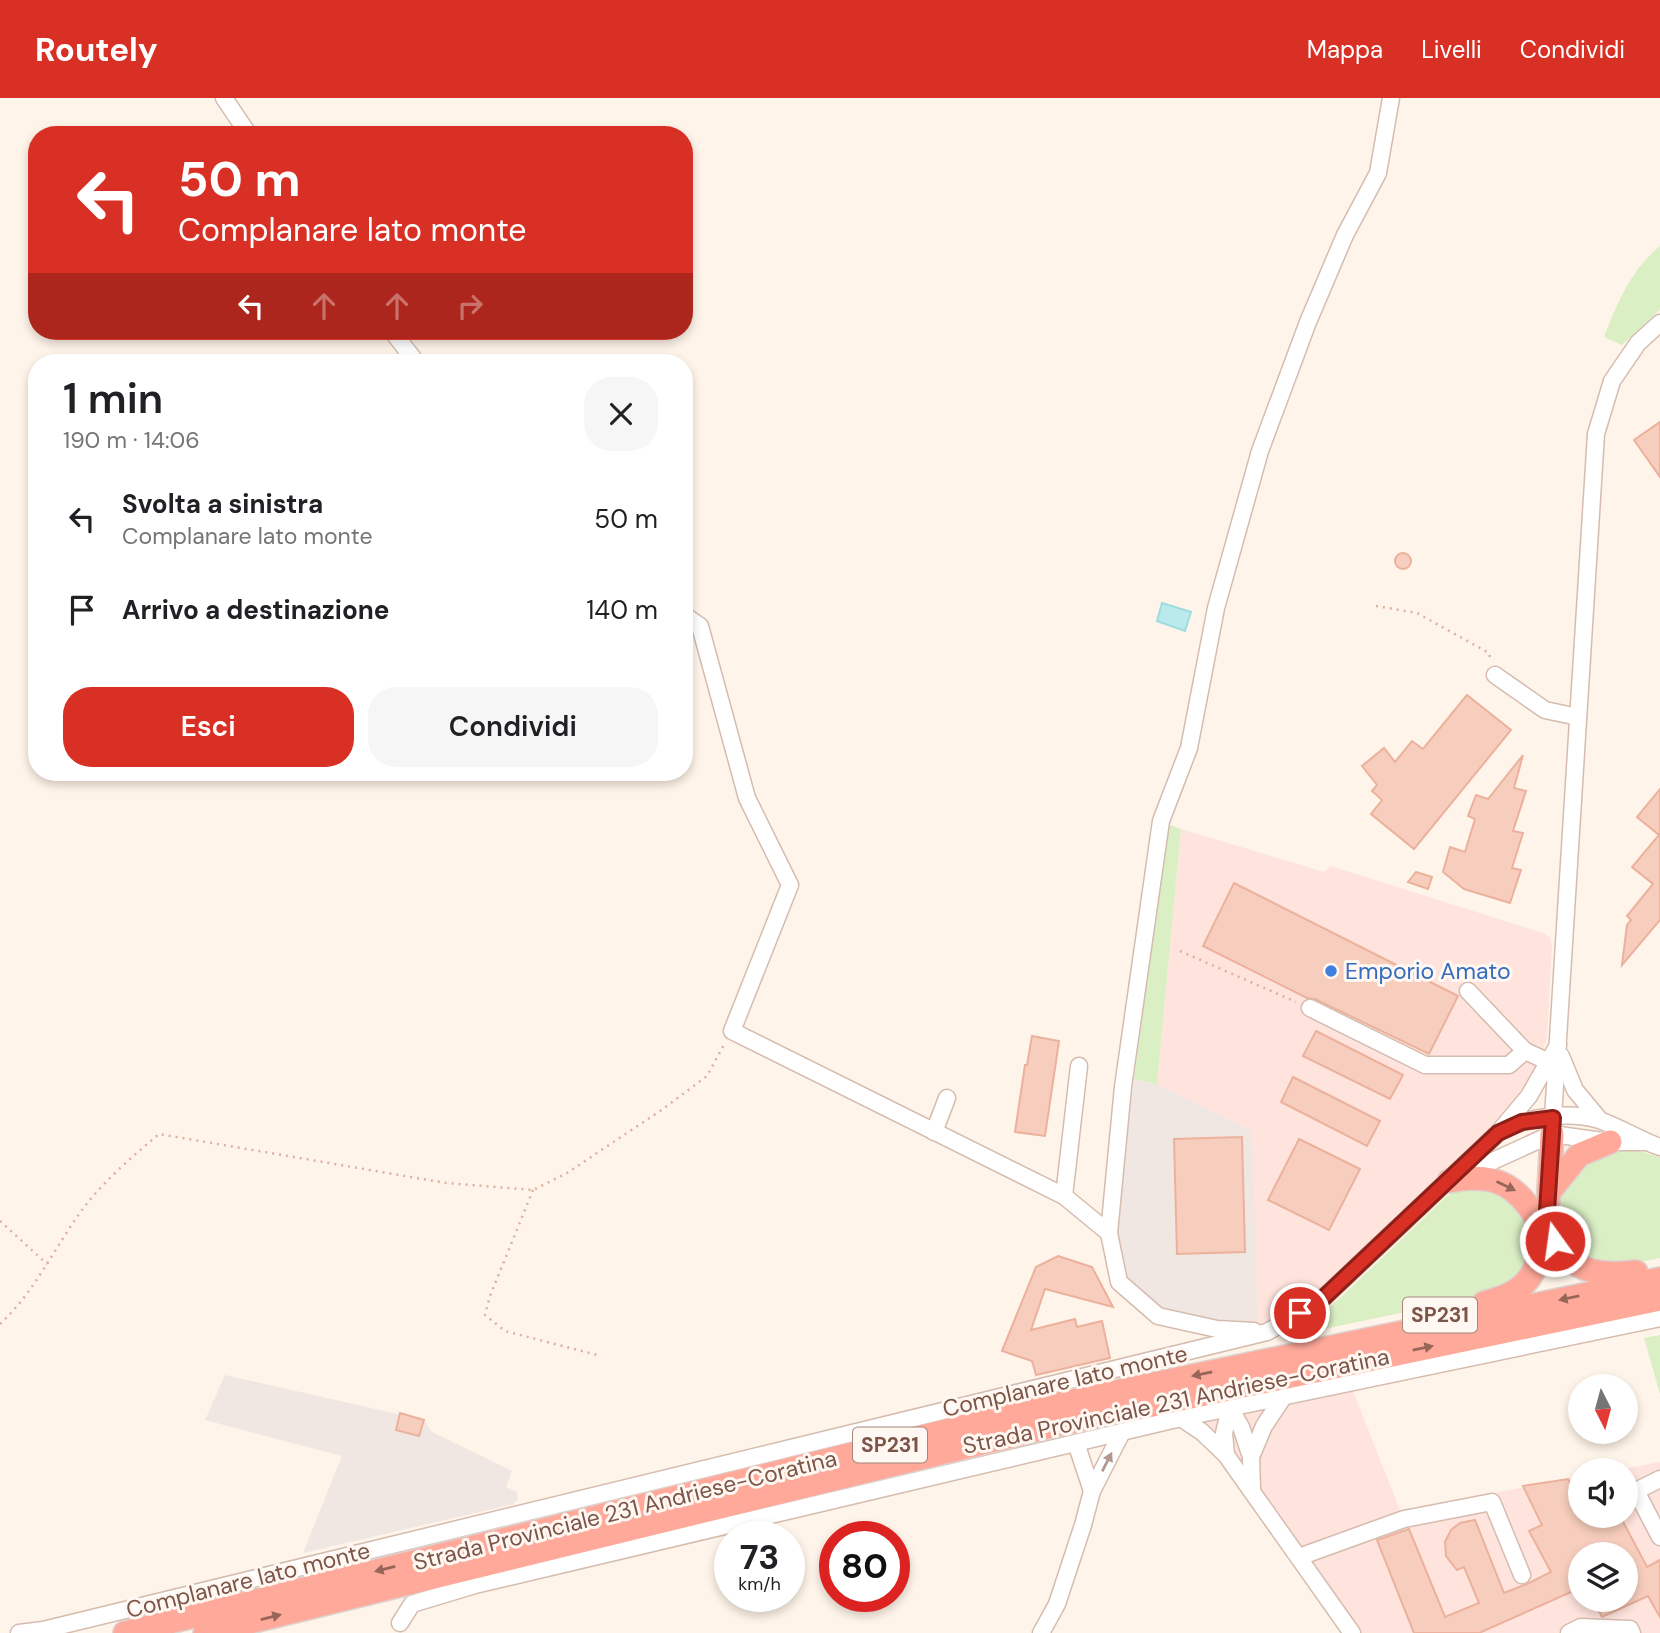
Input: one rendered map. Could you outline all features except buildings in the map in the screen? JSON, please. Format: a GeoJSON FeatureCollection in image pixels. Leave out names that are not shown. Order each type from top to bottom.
{"type":"FeatureCollection","features":[{"type":"Feature","properties":{"kind":"highway","name":"SP231"},"geometry":{"type":"LineString","coordinates":[[1297,1354],[1507,1296],[1520,1288],[1533,1272],[1538,1258],[1546,1211],[1552,1126]]}},
{"type":"Feature","properties":{"kind":"highway","name":"SP231"},"geometry":{"type":"LineString","coordinates":[[1605,1131],[1566,1168],[1546,1211],[1552,1234],[1570,1261],[1596,1273],[1660,1270]]}},
{"type":"Feature","properties":{"kind":"highway","name":"SP231"},"geometry":{"type":"LineString","coordinates":[[1449,1181],[1480,1178],[1508,1186],[1525,1200],[1546,1211]]}},
{"type":"Feature","properties":{"kind":"highway","name":"Strada Provinciale 231 Andriese-Coratina"},"geometry":{"type":"LineString","coordinates":[[125,1633],[1043,1407],[1660,1279]]}},
{"type":"Feature","properties":{"kind":"highway","name":"Strada Provinciale 231 Andriese-Coratina"},"geometry":{"type":"LineString","coordinates":[[205,1633],[1047,1427],[1660,1299]]}},
{"type":"Feature","properties":{"kind":"street"},"geometry":{"type":"LineString","coordinates":[[224,98],[243,126]]}},
{"type":"Feature","properties":{"kind":"street"},"geometry":{"type":"LineString","coordinates":[[1267,1332],[1217,1329],[1158,1316],[1119,1282],[1109,1233],[1124,1087],[1161,821],[1189,748],[1216,608],[1260,451],[1308,322],[1345,235],[1377,173],[1391,98]]}},
{"type":"Feature","properties":{"kind":"street"},"geometry":{"type":"LineString","coordinates":[[1552,1126],[1596,434],[1612,381],[1638,343],[1660,323]]}},
{"type":"Feature","properties":{"kind":"street"},"geometry":{"type":"LineString","coordinates":[[399,340],[410,354]]}},
{"type":"Feature","properties":{"kind":"street"},"geometry":{"type":"LineString","coordinates":[[693,621],[700,626],[747,799],[790,886],[732,1031],[1064,1196],[1109,1233]]}},
{"type":"Feature","properties":{"kind":"street"},"geometry":{"type":"LineString","coordinates":[[1495,675],[1545,710],[1578,717]]}},
{"type":"Feature","properties":{"kind":"street"},"geometry":{"type":"LineString","coordinates":[[1468,991],[1525,1051],[1549,1062]]}},
{"type":"Feature","properties":{"kind":"street"},"geometry":{"type":"LineString","coordinates":[[1310,1008],[1425,1065],[1509,1065],[1525,1051]]}},
{"type":"Feature","properties":{"kind":"street","name":"Complanare lato monte"},"geometry":{"type":"LineString","coordinates":[[19,1633],[43,1630],[1267,1332],[1317,1304],[1498,1133],[1525,1101],[1558,1045]]}},
{"type":"Feature","properties":{"kind":"street","name":"Complanare lato monte"},"geometry":{"type":"LineString","coordinates":[[1558,1045],[1575,1090],[1605,1131]]}},
{"type":"Feature","properties":{"kind":"street"},"geometry":{"type":"LineString","coordinates":[[1064,1196],[1079,1066]]}},
{"type":"Feature","properties":{"kind":"street"},"geometry":{"type":"LineString","coordinates":[[934,1132],[947,1098]]}},
{"type":"Feature","properties":{"kind":"street","name":"Complanare lato monte"},"geometry":{"type":"LineString","coordinates":[[1449,1181],[1552,1126],[1578,1116],[1605,1131],[1653,1144]]}},
{"type":"Feature","properties":{"kind":"street","name":"Complanare lato monte"},"geometry":{"type":"LineString","coordinates":[[1498,1133],[1522,1122],[1605,1131],[1653,1144]]}},
{"type":"Feature","properties":{"kind":"street"},"geometry":{"type":"LineString","coordinates":[[400,1623],[412,1604],[430,1597],[1181,1418],[1660,1318]]}},
{"type":"Feature","properties":{"kind":"street"},"geometry":{"type":"LineString","coordinates":[[1251,1457],[1264,1426],[1284,1396]]}},
{"type":"Feature","properties":{"kind":"street"},"geometry":{"type":"LineString","coordinates":[[1226,1455],[1224,1433],[1230,1408]]}},
{"type":"Feature","properties":{"kind":"street"},"geometry":{"type":"LineString","coordinates":[[1230,1408],[1241,1427],[1251,1457],[1252,1489]]}},
{"type":"Feature","properties":{"kind":"street"},"geometry":{"type":"LineString","coordinates":[[1181,1418],[1202,1432],[1226,1455],[1352,1633]]}},
{"type":"Feature","properties":{"kind":"street"},"geometry":{"type":"LineString","coordinates":[[1041,1633],[1056,1604],[1092,1491],[1122,1432]]}},
{"type":"Feature","properties":{"kind":"street"},"geometry":{"type":"LineString","coordinates":[[1076,1443],[1092,1491]]}},
{"type":"Feature","properties":{"kind":"street"},"geometry":{"type":"LineString","coordinates":[[1660,1479],[1636,1491],[1660,1537]]}},
{"type":"Feature","properties":{"kind":"street"},"geometry":{"type":"LineString","coordinates":[[1299,1557],[1404,1519],[1492,1502],[1521,1575]]}},
{"type":"Feature","properties":{"kind":"street"},"geometry":{"type":"LineString","coordinates":[[1569,1633],[1581,1627],[1630,1629],[1632,1633]]}},
{"type":"Feature","properties":{"kind":"path"},"geometry":{"type":"LineString","coordinates":[[1376,606],[1417,613],[1489,653],[1495,675]]}},
{"type":"Feature","properties":{"kind":"path"},"geometry":{"type":"LineString","coordinates":[[1180,951],[1310,1008]]}},
{"type":"Feature","properties":{"kind":"path"},"geometry":{"type":"LineString","coordinates":[[0,1324],[11,1314],[47,1264],[85,1205],[127,1161],[159,1134],[446,1183],[533,1190],[578,1166],[707,1076],[732,1031]]}},
{"type":"Feature","properties":{"kind":"path"},"geometry":{"type":"LineString","coordinates":[[533,1190],[489,1296],[485,1315],[505,1331],[601,1356]]}},
{"type":"Feature","properties":{"kind":"path"},"geometry":{"type":"LineString","coordinates":[[0,1221],[47,1264]]}},
{"type":"Feature","properties":{"kind":"shaded area"},"geometry":{"type":"Polygon","coordinates":[[[1181,829],[1324,872],[1331,866],[1543,933],[1550,938],[1552,945],[1547,1039],[1532,1078],[1490,1128],[1395,1223],[1301,1306],[1258,1327],[1257,1318],[1157,1084],[1181,829]]]}},
{"type":"Feature","properties":{"kind":"shaded area"},"geometry":{"type":"Polygon","coordinates":[[[1134,1079],[1157,1084],[1252,1131],[1258,1327],[1216,1324],[1159,1311],[1124,1278],[1116,1245],[1120,1187],[1134,1079]]]}},
{"type":"Feature","properties":{"kind":"shaded area"},"geometry":{"type":"Polygon","coordinates":[[[225,1375],[424,1420],[432,1432],[512,1471],[506,1487],[517,1492],[518,1499],[514,1504],[303,1553],[342,1456],[205,1420],[225,1375]]]}},
{"type":"Feature","properties":{"kind":"shaded area"},"geometry":{"type":"Polygon","coordinates":[[[1353,1391],[1400,1510],[1568,1479],[1568,1528],[1638,1528],[1638,1466],[1660,1462],[1660,1633],[1340,1633],[1306,1577],[1201,1437],[1182,1425],[1353,1391]]]}},
{"type":"Feature","properties":{"kind":"green space"},"geometry":{"type":"Polygon","coordinates":[[[1660,246],[1660,310],[1622,345],[1604,337],[1633,276],[1660,246]]]}},
{"type":"Feature","properties":{"kind":"green space"},"geometry":{"type":"Polygon","coordinates":[[[1167,824],[1181,829],[1157,1084],[1134,1079],[1167,824]]]}},
{"type":"Feature","properties":{"kind":"green space"},"geometry":{"type":"Polygon","coordinates":[[[1614,1148],[1660,1157],[1660,1258],[1620,1266],[1595,1265],[1573,1253],[1566,1243],[1561,1231],[1559,1205],[1561,1193],[1571,1171],[1614,1148]]]}},
{"type":"Feature","properties":{"kind":"green space"},"geometry":{"type":"Polygon","coordinates":[[[1482,1185],[1524,1209],[1531,1252],[1523,1271],[1514,1279],[1487,1295],[1295,1335],[1339,1299],[1447,1196],[1461,1189],[1482,1185]]]}},
{"type":"Feature","properties":{"kind":"green space"},"geometry":{"type":"Polygon","coordinates":[[[1660,1335],[1660,1394],[1644,1338],[1660,1335]]]}},
{"type":"Feature","properties":{"kind":"water"},"geometry":{"type":"Polygon","coordinates":[[[1162,603],[1191,612],[1185,631],[1157,621],[1162,603]]]}},
{"type":"Feature","properties":{"kind":"place","name":"Emporio Amato"},"geometry":{"type":"Point","coordinates":[1331,971]}},
{"type":"Feature","properties":{"kind":"route"},"geometry":{"type":"LineString","coordinates":[[1300,1313],[1317,1304],[1498,1133],[1522,1122],[1553,1118],[1547,1211],[1555,1241]]}}]}
